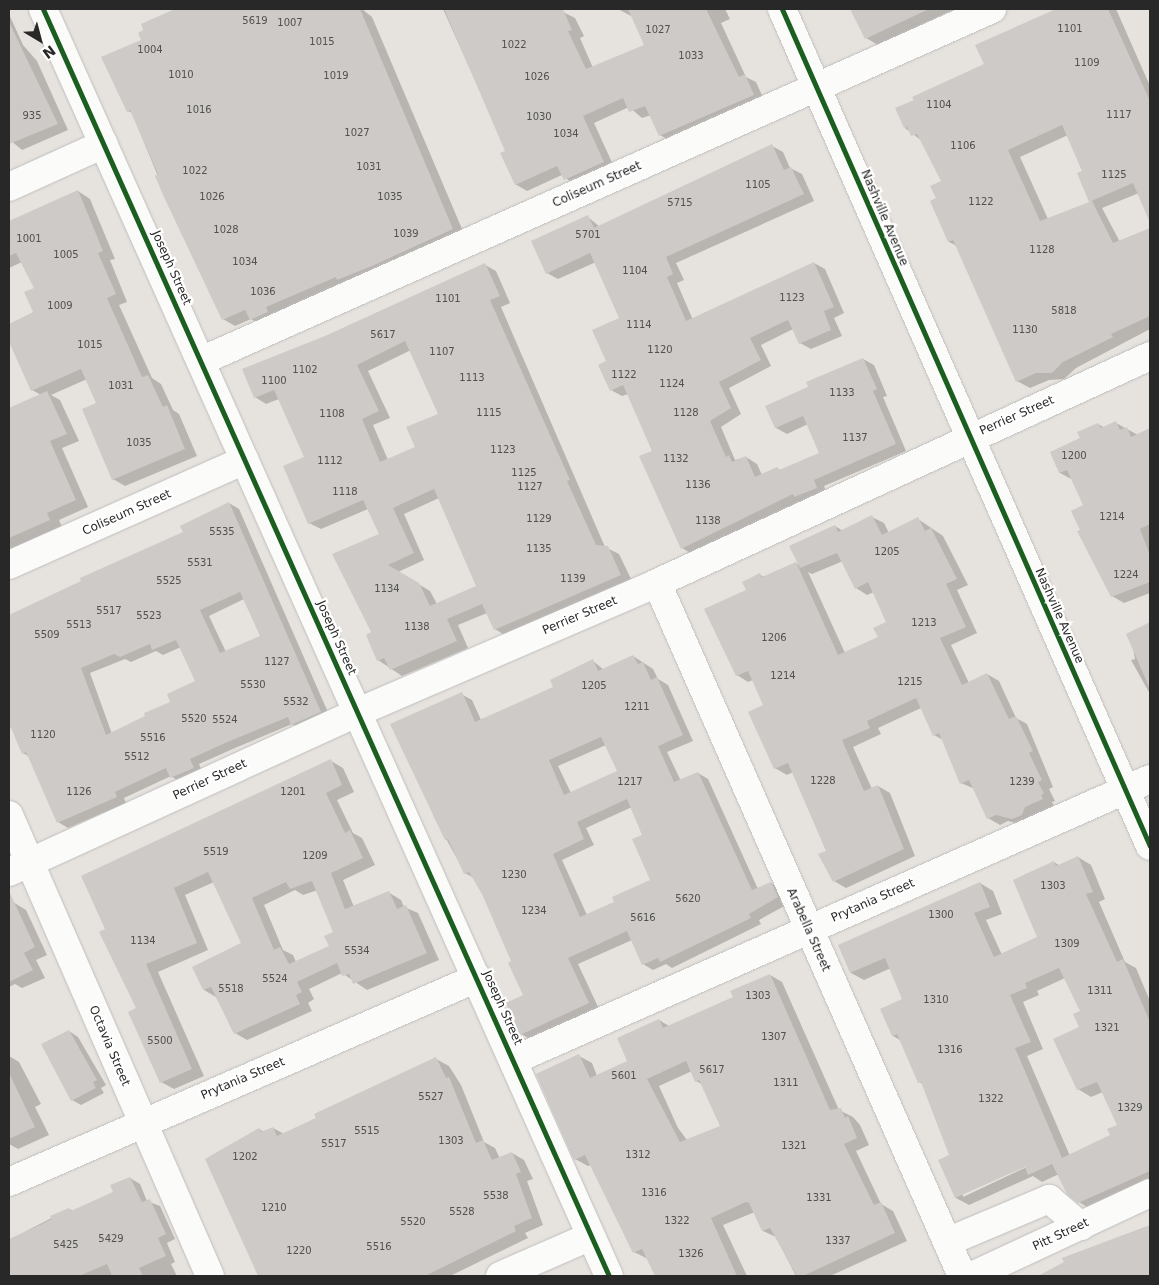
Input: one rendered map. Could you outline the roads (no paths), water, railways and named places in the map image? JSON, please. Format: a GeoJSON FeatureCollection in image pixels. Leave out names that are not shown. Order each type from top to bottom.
{"type":"FeatureCollection","features":[{"type":"Feature","properties":{"kind":"street","name":"Joseph Street"},"geometry":{"type":"LineString","coordinates":[[44,9],[514,1060],[608,1276]]}},
{"type":"Feature","properties":{"kind":"street","name":"Nashville Avenue"},"geometry":{"type":"LineString","coordinates":[[782,9],[968,438],[1150,846]]}},
{"type":"Feature","properties":{"kind":"street","name":"Coliseum Street"},"geometry":{"type":"LineString","coordinates":[[201,361],[992,9]]}},
{"type":"Feature","properties":{"kind":"street"},"geometry":{"type":"LineString","coordinates":[[9,187],[104,144]]}},
{"type":"Feature","properties":{"kind":"street","name":"Perrier Street"},"geometry":{"type":"LineString","coordinates":[[19,868],[358,712],[657,582],[1150,356]]}},
{"type":"Feature","properties":{"kind":"street","name":"Coliseum Street"},"geometry":{"type":"LineString","coordinates":[[9,565],[245,460]]}},
{"type":"Feature","properties":{"kind":"street","name":"Arabella Street"},"geometry":{"type":"LineString","coordinates":[[657,582],[808,930],[962,1276]]}},
{"type":"Feature","properties":{"kind":"street","name":"Prytania Street"},"geometry":{"type":"LineString","coordinates":[[514,1060],[1150,779]]}},
{"type":"Feature","properties":{"kind":"street","name":"Octavia Street"},"geometry":{"type":"LineString","coordinates":[[9,815],[19,868],[143,1123],[210,1276]]}},
{"type":"Feature","properties":{"kind":"street","name":"Prytania Street"},"geometry":{"type":"LineString","coordinates":[[9,1182],[477,978]]}},
{"type":"Feature","properties":{"kind":"street","name":"Pitt Street"},"geometry":{"type":"LineString","coordinates":[[972,1276],[1150,1193]]}},
{"type":"Feature","properties":{"kind":"street"},"geometry":{"type":"LineString","coordinates":[[947,1242],[1049,1198],[1081,1226]]}},
{"type":"Feature","properties":{"kind":"street"},"geometry":{"type":"LineString","coordinates":[[500,1276],[591,1236]]}}]}
